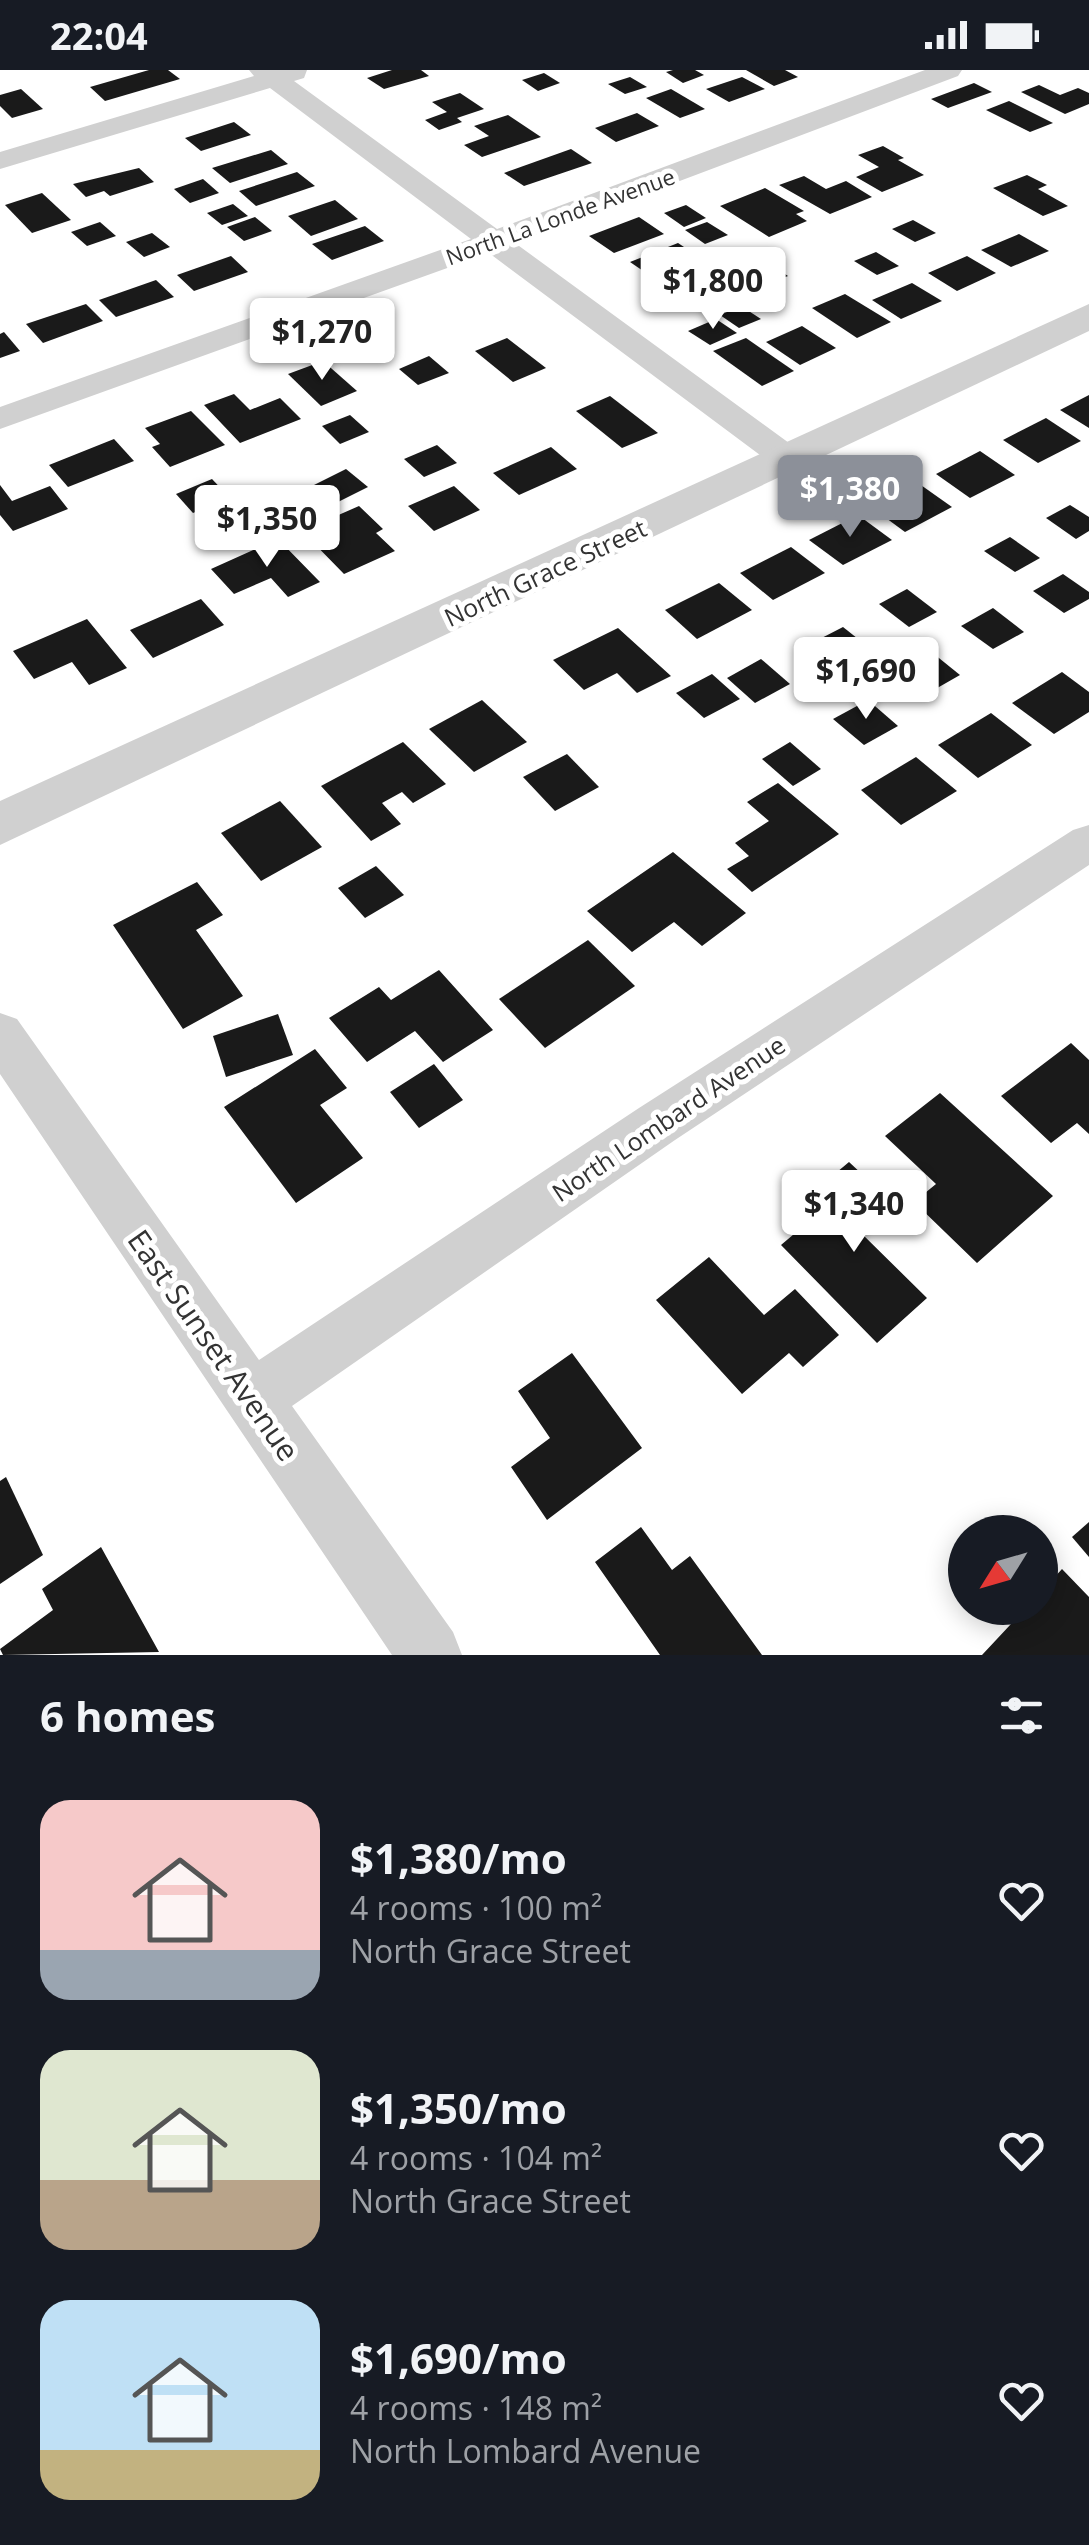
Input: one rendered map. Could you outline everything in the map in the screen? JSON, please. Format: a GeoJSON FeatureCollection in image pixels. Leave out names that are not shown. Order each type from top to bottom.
{"type":"FeatureCollection","features":[{"type":"Feature","properties":{"kind":"street","name":"North La Londe Avenue"},"geometry":{"type":"LineString","coordinates":[[0,419],[490,242],[949,70]]}},
{"type":"Feature","properties":{"kind":"street"},"geometry":{"type":"LineString","coordinates":[[0,161],[278,73],[490,242],[788,459]]}},
{"type":"Feature","properties":{"kind":"street","name":"North Grace Street"},"geometry":{"type":"LineString","coordinates":[[0,824],[1082,327]]}},
{"type":"Feature","properties":{"kind":"street","name":"North Lombard Avenue"},"geometry":{"type":"LineString","coordinates":[[251,1399],[641,1134],[1089,842]]}},
{"type":"Feature","properties":{"kind":"street","name":"East Sunset Avenue"},"geometry":{"type":"LineString","coordinates":[[0,1034],[430,1655]]}},
{"type":"Feature","properties":{"kind":"building"},"geometry":{"type":"Polygon","coordinates":[[[149,70],[168,70],[180,79],[105,101],[90,87],[149,70]]]}},
{"type":"Feature","properties":{"kind":"building"},"geometry":{"type":"Polygon","coordinates":[[[392,70],[421,70],[429,76],[384,89],[367,78],[392,70]]]}},
{"type":"Feature","properties":{"kind":"building"},"geometry":{"type":"Polygon","coordinates":[[[695,70],[704,75],[683,83],[666,72],[695,70]]]}},
{"type":"Feature","properties":{"kind":"building"},"geometry":{"type":"Polygon","coordinates":[[[746,70],[785,70],[798,77],[774,86],[746,70]]]}},
{"type":"Feature","properties":{"kind":"building"},"geometry":{"type":"Polygon","coordinates":[[[544,73],[560,83],[538,91],[522,80],[544,73]]]}},
{"type":"Feature","properties":{"kind":"building"},"geometry":{"type":"Polygon","coordinates":[[[630,77],[647,87],[625,94],[608,84],[630,77]]]}},
{"type":"Feature","properties":{"kind":"building"},"geometry":{"type":"Polygon","coordinates":[[[742,77],[765,89],[729,102],[706,89],[742,77]]]}},
{"type":"Feature","properties":{"kind":"building"},"geometry":{"type":"Polygon","coordinates":[[[974,83],[992,92],[948,108],[931,99],[974,83]]]}},
{"type":"Feature","properties":{"kind":"building"},"geometry":{"type":"Polygon","coordinates":[[[1039,85],[1060,95],[1078,88],[1089,93],[1089,104],[1065,114],[1021,92],[1039,85]]]}},
{"type":"Feature","properties":{"kind":"building"},"geometry":{"type":"Polygon","coordinates":[[[21,89],[43,109],[12,118],[0,106],[0,95],[21,89]]]}},
{"type":"Feature","properties":{"kind":"building"},"geometry":{"type":"Polygon","coordinates":[[[671,89],[705,109],[680,118],[646,98],[671,89]]]}},
{"type":"Feature","properties":{"kind":"building"},"geometry":{"type":"Polygon","coordinates":[[[460,93],[484,109],[457,118],[462,122],[439,130],[425,120],[447,112],[432,102],[460,93]]]}},
{"type":"Feature","properties":{"kind":"building"},"geometry":{"type":"Polygon","coordinates":[[[1009,101],[1053,123],[1030,132],[986,110],[1009,101]]]}},
{"type":"Feature","properties":{"kind":"building"},"geometry":{"type":"Polygon","coordinates":[[[637,113],[659,126],[616,142],[595,128],[637,113]]]}},
{"type":"Feature","properties":{"kind":"building"},"geometry":{"type":"Polygon","coordinates":[[[508,115],[541,137],[482,157],[464,145],[489,136],[474,126],[508,115]]]}},
{"type":"Feature","properties":{"kind":"building"},"geometry":{"type":"Polygon","coordinates":[[[234,122],[251,135],[201,151],[185,138],[234,122]]]}},
{"type":"Feature","properties":{"kind":"building"},"geometry":{"type":"Polygon","coordinates":[[[883,146],[924,175],[882,192],[856,177],[879,167],[858,155],[883,146]]]}},
{"type":"Feature","properties":{"kind":"building"},"geometry":{"type":"Polygon","coordinates":[[[571,149],[592,163],[524,186],[504,173],[571,149]]]}},
{"type":"Feature","properties":{"kind":"building"},"geometry":{"type":"Polygon","coordinates":[[[271,150],[288,164],[230,183],[212,168],[271,150]]]}},
{"type":"Feature","properties":{"kind":"building"},"geometry":{"type":"Polygon","coordinates":[[[139,168],[154,182],[110,196],[104,191],[86,197],[73,184],[139,168]]]}},
{"type":"Feature","properties":{"kind":"building"},"geometry":{"type":"Polygon","coordinates":[[[297,172],[315,186],[256,206],[239,191],[297,172]]]}},
{"type":"Feature","properties":{"kind":"building"},"geometry":{"type":"Polygon","coordinates":[[[1027,175],[1047,185],[1038,189],[1068,206],[1043,216],[993,188],[1027,175]]]}},
{"type":"Feature","properties":{"kind":"building"},"geometry":{"type":"Polygon","coordinates":[[[804,176],[826,189],[846,181],[872,197],[830,214],[779,185],[804,176]]]}},
{"type":"Feature","properties":{"kind":"building"},"geometry":{"type":"Polygon","coordinates":[[[203,179],[219,193],[190,203],[174,189],[203,179]]]}},
{"type":"Feature","properties":{"kind":"building"},"geometry":{"type":"Polygon","coordinates":[[[765,188],[804,211],[796,214],[807,221],[769,237],[720,206],[765,188]]]}},
{"type":"Feature","properties":{"kind":"building"},"geometry":{"type":"Polygon","coordinates":[[[42,193],[71,220],[32,233],[5,205],[42,193]]]}},
{"type":"Feature","properties":{"kind":"building"},"geometry":{"type":"Polygon","coordinates":[[[335,200],[358,219],[311,236],[288,216],[335,200]]]}},
{"type":"Feature","properties":{"kind":"building"},"geometry":{"type":"Polygon","coordinates":[[[233,204],[248,216],[222,225],[207,213],[233,204]]]}},
{"type":"Feature","properties":{"kind":"building"},"geometry":{"type":"Polygon","coordinates":[[[686,205],[706,218],[684,227],[664,213],[686,205]]]}},
{"type":"Feature","properties":{"kind":"building"},"geometry":{"type":"Polygon","coordinates":[[[255,217],[272,231],[244,241],[227,227],[255,217]]]}},
{"type":"Feature","properties":{"kind":"building"},"geometry":{"type":"Polygon","coordinates":[[[639,217],[664,234],[614,253],[589,236],[639,217]]]}},
{"type":"Feature","properties":{"kind":"building"},"geometry":{"type":"Polygon","coordinates":[[[913,220],[936,233],[915,242],[892,229],[913,220]]]}},
{"type":"Feature","properties":{"kind":"building"},"geometry":{"type":"Polygon","coordinates":[[[100,222],[116,236],[87,246],[71,232],[100,222]]]}},
{"type":"Feature","properties":{"kind":"building"},"geometry":{"type":"Polygon","coordinates":[[[707,222],[728,235],[705,244],[685,230],[707,222]]]}},
{"type":"Feature","properties":{"kind":"building"},"geometry":{"type":"Polygon","coordinates":[[[365,226],[384,241],[332,260],[312,244],[365,226]]]}},
{"type":"Feature","properties":{"kind":"building"},"geometry":{"type":"Polygon","coordinates":[[[152,233],[170,247],[144,257],[126,242],[152,233]]]}},
{"type":"Feature","properties":{"kind":"building"},"geometry":{"type":"Polygon","coordinates":[[[1019,234],[1049,251],[1011,267],[981,250],[1019,234]]]}},
{"type":"Feature","properties":{"kind":"building"},"geometry":{"type":"Polygon","coordinates":[[[678,243],[702,259],[652,277],[630,262],[678,243]]]}},
{"type":"Feature","properties":{"kind":"building"},"geometry":{"type":"Polygon","coordinates":[[[876,252],[899,266],[877,275],[854,261],[876,252]]]}},
{"type":"Feature","properties":{"kind":"building"},"geometry":{"type":"Polygon","coordinates":[[[231,256],[248,272],[194,291],[177,275],[231,256]]]}},
{"type":"Feature","properties":{"kind":"building"},"geometry":{"type":"Polygon","coordinates":[[[967,256],[996,273],[957,291],[928,273],[967,256]]]}},
{"type":"Feature","properties":{"kind":"building"},"geometry":{"type":"Polygon","coordinates":[[[765,261],[788,276],[764,285],[743,271],[765,261]]]}},
{"type":"Feature","properties":{"kind":"building"},"geometry":{"type":"Polygon","coordinates":[[[723,268],[747,285],[693,307],[669,290],[723,268]]]}},
{"type":"Feature","properties":{"kind":"building"},"geometry":{"type":"Polygon","coordinates":[[[156,280],[174,297],[116,317],[99,300],[156,280]]]}},
{"type":"Feature","properties":{"kind":"building"},"geometry":{"type":"Polygon","coordinates":[[[912,283],[942,301],[901,319],[872,300],[912,283]]]}},
{"type":"Feature","properties":{"kind":"building"},"geometry":{"type":"Polygon","coordinates":[[[845,294],[891,322],[857,338],[812,308],[845,294]]]}},
{"type":"Feature","properties":{"kind":"building"},"geometry":{"type":"Polygon","coordinates":[[[86,304],[103,321],[43,343],[26,324],[86,304]]]}},
{"type":"Feature","properties":{"kind":"building"},"geometry":{"type":"Polygon","coordinates":[[[741,306],[761,319],[739,328],[720,315],[741,306]]]}},
{"type":"Feature","properties":{"kind":"building"},"geometry":{"type":"Polygon","coordinates":[[[716,319],[737,333],[710,345],[688,331],[716,319]]]}},
{"type":"Feature","properties":{"kind":"building"},"geometry":{"type":"Polygon","coordinates":[[[802,326],[836,348],[800,365],[766,342],[802,326]]]}},
{"type":"Feature","properties":{"kind":"building"},"geometry":{"type":"Polygon","coordinates":[[[4,332],[20,351],[0,358],[0,334],[4,332]]]}},
{"type":"Feature","properties":{"kind":"building"},"geometry":{"type":"Polygon","coordinates":[[[507,338],[546,368],[513,382],[475,351],[507,338]]]}},
{"type":"Feature","properties":{"kind":"building"},"geometry":{"type":"Polygon","coordinates":[[[746,338],[794,371],[762,386],[713,351],[746,338]]]}},
{"type":"Feature","properties":{"kind":"building"},"geometry":{"type":"Polygon","coordinates":[[[429,356],[449,373],[418,385],[399,369],[429,356]]]}},
{"type":"Feature","properties":{"kind":"building"},"geometry":{"type":"Polygon","coordinates":[[[323,361],[357,391],[321,406],[288,374],[323,361]]]}},
{"type":"Feature","properties":{"kind":"building"},"geometry":{"type":"Polygon","coordinates":[[[234,394],[250,410],[280,398],[301,419],[240,443],[204,405],[234,394]]]}},
{"type":"Feature","properties":{"kind":"building"},"geometry":{"type":"Polygon","coordinates":[[[1089,395],[1089,428],[1060,410],[1089,395]]]}},
{"type":"Feature","properties":{"kind":"building"},"geometry":{"type":"Polygon","coordinates":[[[610,396],[658,433],[622,448],[576,411],[610,396]]]}},
{"type":"Feature","properties":{"kind":"building"},"geometry":{"type":"Polygon","coordinates":[[[191,411],[225,445],[170,467],[152,447],[160,444],[145,428],[191,411]]]}},
{"type":"Feature","properties":{"kind":"building"},"geometry":{"type":"Polygon","coordinates":[[[350,415],[369,432],[340,444],[322,426],[350,415]]]}},
{"type":"Feature","properties":{"kind":"building"},"geometry":{"type":"Polygon","coordinates":[[[1046,418],[1081,441],[1038,463],[1003,440],[1046,418]]]}},
{"type":"Feature","properties":{"kind":"building"},"geometry":{"type":"Polygon","coordinates":[[[114,439],[134,461],[68,487],[49,465],[114,439]]]}},
{"type":"Feature","properties":{"kind":"building"},"geometry":{"type":"Polygon","coordinates":[[[437,445],[457,463],[424,477],[404,459],[437,445]]]}},
{"type":"Feature","properties":{"kind":"building"},"geometry":{"type":"Polygon","coordinates":[[[551,447],[577,469],[519,495],[493,473],[551,447]]]}},
{"type":"Feature","properties":{"kind":"building"},"geometry":{"type":"Polygon","coordinates":[[[980,451],[1015,475],[970,498],[936,474],[980,451]]]}},
{"type":"Feature","properties":{"kind":"building"},"geometry":{"type":"Polygon","coordinates":[[[346,469],[368,487],[336,503],[314,485],[346,469]]]}},
{"type":"Feature","properties":{"kind":"building"},"geometry":{"type":"Polygon","coordinates":[[[212,479],[230,498],[193,513],[176,494],[212,479]]]}},
{"type":"Feature","properties":{"kind":"building"},"geometry":{"type":"Polygon","coordinates":[[[918,483],[952,507],[905,532],[871,507],[918,483]]]}},
{"type":"Feature","properties":{"kind":"building"},"geometry":{"type":"Polygon","coordinates":[[[0,485],[12,501],[50,486],[68,509],[13,531],[0,515],[0,485]]]}},
{"type":"Feature","properties":{"kind":"building"},"geometry":{"type":"Polygon","coordinates":[[[454,486],[480,510],[434,531],[408,506],[454,486]]]}},
{"type":"Feature","properties":{"kind":"building"},"geometry":{"type":"Polygon","coordinates":[[[1070,505],[1089,517],[1089,531],[1076,539],[1046,518],[1070,505]]]}},
{"type":"Feature","properties":{"kind":"building"},"geometry":{"type":"Polygon","coordinates":[[[359,506],[383,529],[376,533],[395,551],[344,574],[302,531],[359,506]]]}},
{"type":"Feature","properties":{"kind":"building"},"geometry":{"type":"Polygon","coordinates":[[[858,515],[892,540],[843,565],[809,540],[858,515]]]}},
{"type":"Feature","properties":{"kind":"building"},"geometry":{"type":"Polygon","coordinates":[[[1010,537],[1040,558],[1015,572],[984,551],[1010,537]]]}},
{"type":"Feature","properties":{"kind":"building"},"geometry":{"type":"Polygon","coordinates":[[[278,539],[320,582],[288,597],[271,578],[234,594],[211,569],[278,539]]]}},
{"type":"Feature","properties":{"kind":"building"},"geometry":{"type":"Polygon","coordinates":[[[791,547],[825,573],[773,600],[740,573],[791,547]]]}},
{"type":"Feature","properties":{"kind":"building"},"geometry":{"type":"Polygon","coordinates":[[[1063,574],[1089,592],[1089,599],[1064,613],[1033,591],[1063,574]]]}},
{"type":"Feature","properties":{"kind":"building"},"geometry":{"type":"Polygon","coordinates":[[[719,583],[752,610],[697,639],[665,610],[719,583]]]}},
{"type":"Feature","properties":{"kind":"building"},"geometry":{"type":"Polygon","coordinates":[[[907,589],[937,612],[909,627],[879,604],[907,589]]]}},
{"type":"Feature","properties":{"kind":"building"},"geometry":{"type":"Polygon","coordinates":[[[201,599],[224,625],[153,658],[130,630],[201,599]]]}},
{"type":"Feature","properties":{"kind":"building"},"geometry":{"type":"Polygon","coordinates":[[[993,608],[1024,632],[993,649],[961,626],[993,608]]]}},
{"type":"Feature","properties":{"kind":"building"},"geometry":{"type":"Polygon","coordinates":[[[87,619],[127,668],[89,685],[72,662],[34,679],[13,651],[87,619]]]}},
{"type":"Feature","properties":{"kind":"building"},"geometry":{"type":"Polygon","coordinates":[[[843,627],[872,650],[839,668],[810,644],[843,627]]]}},
{"type":"Feature","properties":{"kind":"building"},"geometry":{"type":"Polygon","coordinates":[[[618,628],[671,676],[637,693],[617,673],[584,690],[553,660],[618,628]]]}},
{"type":"Feature","properties":{"kind":"building"},"geometry":{"type":"Polygon","coordinates":[[[929,650],[960,675],[932,691],[901,666],[929,650]]]}},
{"type":"Feature","properties":{"kind":"building"},"geometry":{"type":"Polygon","coordinates":[[[761,659],[790,684],[755,703],[727,678],[761,659]]]}},
{"type":"Feature","properties":{"kind":"building"},"geometry":{"type":"Polygon","coordinates":[[[1062,672],[1089,692],[1089,712],[1054,734],[1012,703],[1062,672]]]}},
{"type":"Feature","properties":{"kind":"building"},"geometry":{"type":"Polygon","coordinates":[[[712,674],[740,699],[704,718],[676,693],[712,674]]]}},
{"type":"Feature","properties":{"kind":"building"},"geometry":{"type":"Polygon","coordinates":[[[482,700],[527,742],[474,772],[429,729],[482,700]]]}},
{"type":"Feature","properties":{"kind":"building"},"geometry":{"type":"Polygon","coordinates":[[[868,700],[898,726],[864,745],[833,719],[868,700]]]}},
{"type":"Feature","properties":{"kind":"building"},"geometry":{"type":"Polygon","coordinates":[[[991,713],[1032,745],[978,778],[938,745],[991,713]]]}},
{"type":"Feature","properties":{"kind":"building"},"geometry":{"type":"Polygon","coordinates":[[[403,742],[446,784],[413,803],[402,792],[382,803],[401,824],[371,841],[321,786],[403,742]]]}},
{"type":"Feature","properties":{"kind":"building"},"geometry":{"type":"Polygon","coordinates":[[[790,742],[821,769],[793,786],[762,759],[790,742]]]}},
{"type":"Feature","properties":{"kind":"building"},"geometry":{"type":"Polygon","coordinates":[[[567,754],[599,787],[555,811],[523,777],[567,754]]]}},
{"type":"Feature","properties":{"kind":"building"},"geometry":{"type":"Polygon","coordinates":[[[916,757],[957,791],[901,825],[861,790],[916,757]]]}},
{"type":"Feature","properties":{"kind":"building"},"geometry":{"type":"Polygon","coordinates":[[[778,783],[839,834],[752,892],[727,869],[749,856],[735,843],[769,821],[747,802],[778,783]]]}},
{"type":"Feature","properties":{"kind":"building"},"geometry":{"type":"Polygon","coordinates":[[[280,801],[322,847],[261,881],[221,833],[280,801]]]}},
{"type":"Feature","properties":{"kind":"building"},"geometry":{"type":"Polygon","coordinates":[[[673,852],[746,913],[702,946],[674,922],[632,952],[587,911],[673,852]]]}},
{"type":"Feature","properties":{"kind":"building"},"geometry":{"type":"Polygon","coordinates":[[[376,866],[404,895],[365,918],[338,888],[376,866]]]}},
{"type":"Feature","properties":{"kind":"building"},"geometry":{"type":"Polygon","coordinates":[[[197,882],[223,915],[196,930],[243,996],[183,1029],[113,925],[197,882]]]}},
{"type":"Feature","properties":{"kind":"building"},"geometry":{"type":"Polygon","coordinates":[[[588,940],[635,986],[545,1048],[499,999],[588,940]]]}},
{"type":"Feature","properties":{"kind":"building"},"geometry":{"type":"Polygon","coordinates":[[[439,970],[493,1030],[443,1062],[415,1031],[367,1062],[329,1018],[379,987],[391,1000],[439,970]]]}},
{"type":"Feature","properties":{"kind":"building"},"geometry":{"type":"Polygon","coordinates":[[[278,1014],[293,1055],[226,1077],[213,1036],[278,1014]]]}},
{"type":"Feature","properties":{"kind":"building"},"geometry":{"type":"Polygon","coordinates":[[[1071,1043],[1089,1060],[1089,1134],[1077,1123],[1051,1143],[1001,1096],[1071,1043]]]}},
{"type":"Feature","properties":{"kind":"building"},"geometry":{"type":"Polygon","coordinates":[[[315,1049],[347,1088],[320,1105],[363,1158],[296,1203],[224,1107],[315,1049]]]}},
{"type":"Feature","properties":{"kind":"building"},"geometry":{"type":"Polygon","coordinates":[[[434,1064],[463,1100],[419,1128],[390,1092],[434,1064]]]}},
{"type":"Feature","properties":{"kind":"building"},"geometry":{"type":"Polygon","coordinates":[[[940,1093],[1053,1196],[977,1263],[914,1202],[936,1184],[885,1136],[940,1093]]]}},
{"type":"Feature","properties":{"kind":"building"},"geometry":{"type":"Polygon","coordinates":[[[849,1162],[892,1202],[859,1231],[927,1298],[877,1343],[781,1245],[826,1207],[812,1193],[849,1162]]]}},
{"type":"Feature","properties":{"kind":"building"},"geometry":{"type":"Polygon","coordinates":[[[709,1257],[764,1315],[795,1289],[839,1335],[803,1367],[789,1353],[742,1394],[656,1300],[709,1257]]]}},
{"type":"Feature","properties":{"kind":"building"},"geometry":{"type":"Polygon","coordinates":[[[572,1353],[642,1448],[547,1520],[511,1467],[550,1438],[518,1391],[572,1353]]]}},
{"type":"Feature","properties":{"kind":"building"},"geometry":{"type":"Polygon","coordinates":[[[6,1477],[43,1555],[0,1584],[0,1481],[6,1477]]]}},
{"type":"Feature","properties":{"kind":"building"},"geometry":{"type":"Polygon","coordinates":[[[1089,1522],[1089,1557],[1072,1537],[1089,1522]]]}},
{"type":"Feature","properties":{"kind":"building"},"geometry":{"type":"Polygon","coordinates":[[[641,1527],[672,1570],[690,1556],[762,1655],[660,1655],[595,1562],[641,1527]]]}},
{"type":"Feature","properties":{"kind":"building"},"geometry":{"type":"Polygon","coordinates":[[[101,1547],[159,1652],[3,1655],[0,1649],[53,1610],[42,1589],[101,1547]]]}},
{"type":"Feature","properties":{"kind":"building"},"geometry":{"type":"Polygon","coordinates":[[[1062,1569],[1089,1597],[1089,1655],[982,1655],[1010,1625],[1058,1625],[1058,1573],[1062,1569]]]}}]}
